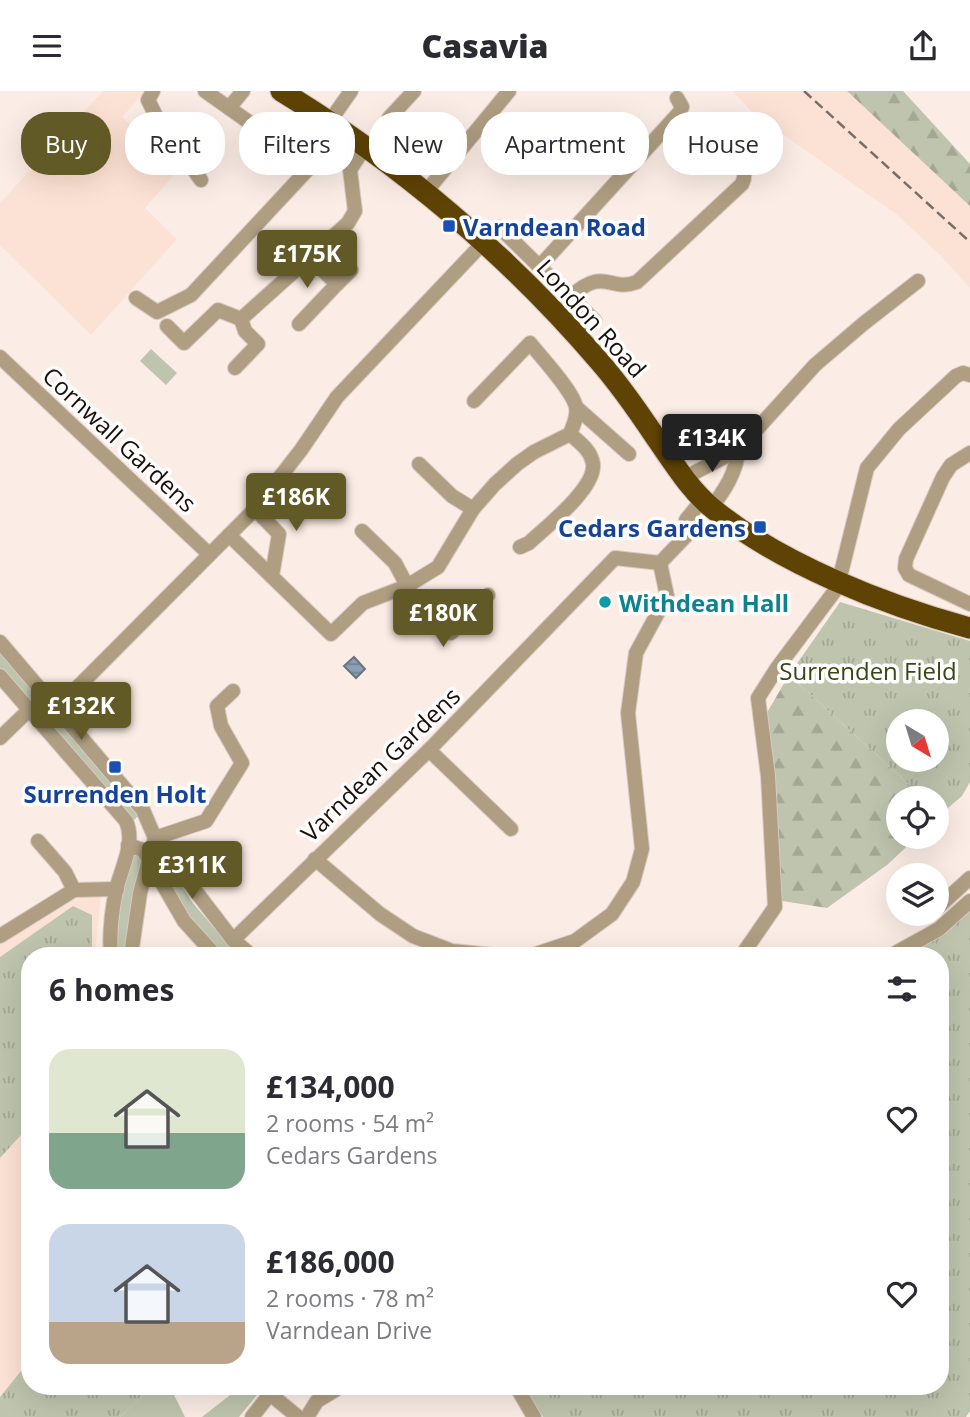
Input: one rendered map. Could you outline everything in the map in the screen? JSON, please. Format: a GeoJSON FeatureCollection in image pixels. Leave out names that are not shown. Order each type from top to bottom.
{"type":"FeatureCollection","features":[{"type":"Feature","properties":{"kind":"highway","name":"London Road"},"geometry":{"type":"LineString","coordinates":[[281,91],[315,112]]}},
{"type":"Feature","properties":{"kind":"highway","name":"London Road"},"geometry":{"type":"LineString","coordinates":[[355,140],[484,242],[578,336],[631,401],[684,478],[707,504],[755,538],[839,581],[921,615],[970,628]]}},
{"type":"Feature","properties":{"kind":"street"},"geometry":{"type":"LineString","coordinates":[[153,91],[148,100],[158,120],[201,180]]}},
{"type":"Feature","properties":{"kind":"street"},"geometry":{"type":"LineString","coordinates":[[135,297],[157,312],[191,295],[311,166],[205,91]]}},
{"type":"Feature","properties":{"kind":"street"},"geometry":{"type":"LineString","coordinates":[[229,108],[243,91]]}},
{"type":"Feature","properties":{"kind":"street"},"geometry":{"type":"LineString","coordinates":[[336,112],[351,91]]}},
{"type":"Feature","properties":{"kind":"street"},"geometry":{"type":"LineString","coordinates":[[395,112],[414,91]]}},
{"type":"Feature","properties":{"kind":"street"},"geometry":{"type":"LineString","coordinates":[[425,193],[509,91]]}},
{"type":"Feature","properties":{"kind":"street"},"geometry":{"type":"LineString","coordinates":[[540,266],[678,113],[682,107],[677,98]]}},
{"type":"Feature","properties":{"kind":"street"},"geometry":{"type":"LineString","coordinates":[[241,319],[348,223],[355,211],[350,170],[365,147]]}},
{"type":"Feature","properties":{"kind":"street"},"geometry":{"type":"LineString","coordinates":[[570,297],[584,285],[596,280],[625,285],[637,282],[741,184],[744,175]]}},
{"type":"Feature","properties":{"kind":"street"},"geometry":{"type":"LineString","coordinates":[[499,227],[595,321],[578,336]]}},
{"type":"Feature","properties":{"kind":"street"},"geometry":{"type":"LineString","coordinates":[[42,723],[255,509],[301,450],[337,397],[484,242]]}},
{"type":"Feature","properties":{"kind":"street"},"geometry":{"type":"LineString","coordinates":[[309,257],[337,284]]}},
{"type":"Feature","properties":{"kind":"street"},"geometry":{"type":"LineString","coordinates":[[299,324],[351,270]]}},
{"type":"Feature","properties":{"kind":"street"},"geometry":{"type":"LineString","coordinates":[[684,478],[738,450],[815,365],[918,281]]}},
{"type":"Feature","properties":{"kind":"street"},"geometry":{"type":"LineString","coordinates":[[167,326],[184,343],[218,310],[241,319]]}},
{"type":"Feature","properties":{"kind":"street"},"geometry":{"type":"LineString","coordinates":[[235,368],[258,344],[245,331],[241,319]]}},
{"type":"Feature","properties":{"kind":"street"},"geometry":{"type":"LineString","coordinates":[[474,401],[530,343],[571,396],[577,408],[629,454]]}},
{"type":"Feature","properties":{"kind":"street","name":"Cornwall Gardens"},"geometry":{"type":"LineString","coordinates":[[0,357],[209,554]]}},
{"type":"Feature","properties":{"kind":"street"},"geometry":{"type":"LineString","coordinates":[[748,947],[775,907],[768,776],[758,698],[776,668],[834,592],[867,468],[899,429],[957,376],[963,373],[970,375]]}},
{"type":"Feature","properties":{"kind":"street"},"geometry":{"type":"LineString","coordinates":[[229,535],[331,634],[363,604],[407,586],[438,568],[473,509],[517,464],[570,434],[577,408]]}},
{"type":"Feature","properties":{"kind":"street"},"geometry":{"type":"LineString","coordinates":[[520,547],[529,543],[590,481],[593,465],[590,455],[570,434]]}},
{"type":"Feature","properties":{"kind":"street"},"geometry":{"type":"LineString","coordinates":[[557,947],[575,941],[612,914],[633,882],[642,849],[628,713],[636,653],[667,596],[660,563],[686,536],[686,520],[721,495],[737,464],[738,450]]}},
{"type":"Feature","properties":{"kind":"street"},"geometry":{"type":"LineString","coordinates":[[970,453],[951,465],[943,477],[906,559],[905,568],[909,575],[970,604]]}},
{"type":"Feature","properties":{"kind":"street"},"geometry":{"type":"LineString","coordinates":[[419,464],[452,496],[473,509]]}},
{"type":"Feature","properties":{"kind":"street"},"geometry":{"type":"LineString","coordinates":[[255,509],[279,534],[272,576]]}},
{"type":"Feature","properties":{"kind":"street"},"geometry":{"type":"LineString","coordinates":[[362,531],[395,563],[413,597],[451,633],[488,595]]}},
{"type":"Feature","properties":{"kind":"street","name":"Varndean Gardens"},"geometry":{"type":"LineString","coordinates":[[233,940],[429,750],[615,558],[660,563]]}},
{"type":"Feature","properties":{"kind":"street"},"geometry":{"type":"LineString","coordinates":[[0,642],[143,810],[153,831],[233,940],[241,947]]}},
{"type":"Feature","properties":{"kind":"street"},"geometry":{"type":"LineString","coordinates":[[0,676],[126,821],[129,829],[128,845],[117,889],[112,947]]}},
{"type":"Feature","properties":{"kind":"street"},"geometry":{"type":"LineString","coordinates":[[129,829],[153,831],[206,821],[242,763],[221,726],[217,706],[233,691]]}},
{"type":"Feature","properties":{"kind":"street"},"geometry":{"type":"LineString","coordinates":[[0,738],[30,709]]}},
{"type":"Feature","properties":{"kind":"street"},"geometry":{"type":"LineString","coordinates":[[429,750],[511,829]]}},
{"type":"Feature","properties":{"kind":"street"},"geometry":{"type":"LineString","coordinates":[[132,947],[139,893],[153,831]]}},
{"type":"Feature","properties":{"kind":"street"},"geometry":{"type":"LineString","coordinates":[[38,841],[65,872],[74,890]]}},
{"type":"Feature","properties":{"kind":"street"},"geometry":{"type":"LineString","coordinates":[[128,845],[143,850],[184,921],[208,947]]}},
{"type":"Feature","properties":{"kind":"street"},"geometry":{"type":"LineString","coordinates":[[315,859],[380,914],[413,936],[442,947]]}},
{"type":"Feature","properties":{"kind":"street"},"geometry":{"type":"LineString","coordinates":[[949,897],[970,878]]}},
{"type":"Feature","properties":{"kind":"street"},"geometry":{"type":"LineString","coordinates":[[0,936],[74,890],[117,889]]}},
{"type":"Feature","properties":{"kind":"street"},"geometry":{"type":"LineString","coordinates":[[906,947],[939,929],[970,901]]}},
{"type":"Feature","properties":{"kind":"street"},"geometry":{"type":"LineString","coordinates":[[252,1417],[265,1395]]}},
{"type":"Feature","properties":{"kind":"street"},"geometry":{"type":"LineString","coordinates":[[274,1395],[298,1417]]}},
{"type":"Feature","properties":{"kind":"street"},"geometry":{"type":"LineString","coordinates":[[307,1417],[317,1401],[327,1395]]}},
{"type":"Feature","properties":{"kind":"street"},"geometry":{"type":"LineString","coordinates":[[521,1395],[534,1417]]}},
{"type":"Feature","properties":{"kind":"shaded area"},"geometry":{"type":"Polygon","coordinates":[[[103,91],[145,91],[122,117],[125,120],[125,175],[174,175],[145,208],[177,239],[91,335],[0,245],[0,203],[26,175],[111,175],[111,112],[84,112],[103,91]]]}},
{"type":"Feature","properties":{"kind":"shaded area"},"geometry":{"type":"Polygon","coordinates":[[[732,91],[903,91],[970,164],[970,288],[940,255],[896,214],[783,134],[783,112],[752,112],[732,91]]]}},
{"type":"Feature","properties":{"kind":"shaded area"},"geometry":{"type":"Polygon","coordinates":[[[90,894],[101,894],[96,947],[21,947],[21,1395],[174,1395],[185,1417],[0,1417],[0,943],[66,902],[90,894]]]}},
{"type":"Feature","properties":{"kind":"green space"},"geometry":{"type":"Polygon","coordinates":[[[847,91],[903,91],[970,164],[970,206],[847,91]]]}},
{"type":"Feature","properties":{"kind":"green space"},"geometry":{"type":"Polygon","coordinates":[[[151,349],[177,373],[166,385],[140,361],[151,349]]]}},
{"type":"Feature","properties":{"kind":"green space","name":"Surrenden Field"},"geometry":{"type":"Polygon","coordinates":[[[840,602],[970,641],[970,782],[962,796],[949,807],[949,786],[911,786],[895,772],[949,772],[949,709],[886,709],[886,763],[789,675],[840,602]]]}},
{"type":"Feature","properties":{"kind":"green space"},"geometry":{"type":"Polygon","coordinates":[[[0,650],[49,706],[42,715],[0,670],[0,650]]]}},
{"type":"Feature","properties":{"kind":"green space"},"geometry":{"type":"Polygon","coordinates":[[[789,675],[886,763],[886,772],[895,772],[911,786],[886,786],[886,849],[904,849],[886,866],[827,908],[776,900],[765,716],[789,675]]]}},
{"type":"Feature","properties":{"kind":"green space"},"geometry":{"type":"Polygon","coordinates":[[[57,720],[63,722],[139,815],[133,821],[51,728],[52,723],[57,720]]]}},
{"type":"Feature","properties":{"kind":"green space"},"geometry":{"type":"Polygon","coordinates":[[[160,851],[192,902],[230,947],[211,947],[188,918],[152,861],[160,851]]]}},
{"type":"Feature","properties":{"kind":"green space"},"geometry":{"type":"Polygon","coordinates":[[[136,854],[144,859],[128,947],[116,947],[123,886],[131,856],[136,854]]]}},
{"type":"Feature","properties":{"kind":"green space"},"geometry":{"type":"Polygon","coordinates":[[[73,906],[92,915],[92,947],[21,947],[21,1135],[0,1158],[0,957],[73,906]]]}},
{"type":"Feature","properties":{"kind":"green space"},"geometry":{"type":"Polygon","coordinates":[[[970,908],[970,1411],[966,1417],[543,1417],[529,1395],[949,1395],[949,947],[918,947],[951,929],[970,908]]]}},
{"type":"Feature","properties":{"kind":"green space"},"geometry":{"type":"Polygon","coordinates":[[[21,1371],[21,1395],[143,1395],[120,1417],[0,1417],[0,1397],[21,1371]]]}},
{"type":"Feature","properties":{"kind":"green space"},"geometry":{"type":"Polygon","coordinates":[[[143,1395],[174,1395],[185,1417],[120,1417],[143,1395]]]}},
{"type":"Feature","properties":{"kind":"green space"},"geometry":{"type":"Polygon","coordinates":[[[230,1395],[257,1395],[239,1417],[202,1417],[230,1395]]]}},
{"type":"Feature","properties":{"kind":"water"},"geometry":{"type":"Polygon","coordinates":[[[354,657],[365,669],[356,678],[344,666],[354,657]]]}},
{"type":"Feature","properties":{"kind":"railway"},"geometry":{"type":"LineString","coordinates":[[804,91],[970,242]]}},
{"type":"Feature","properties":{"kind":"place","name":"Varndean Road"},"geometry":{"type":"Point","coordinates":[449,226]}},
{"type":"Feature","properties":{"kind":"place","name":"Cedars Gardens"},"geometry":{"type":"Point","coordinates":[760,527]}},
{"type":"Feature","properties":{"kind":"place","name":"Withdean Hall"},"geometry":{"type":"Point","coordinates":[605,602]}},
{"type":"Feature","properties":{"kind":"place","name":"Surrenden Holt"},"geometry":{"type":"Point","coordinates":[115,767]}}]}
